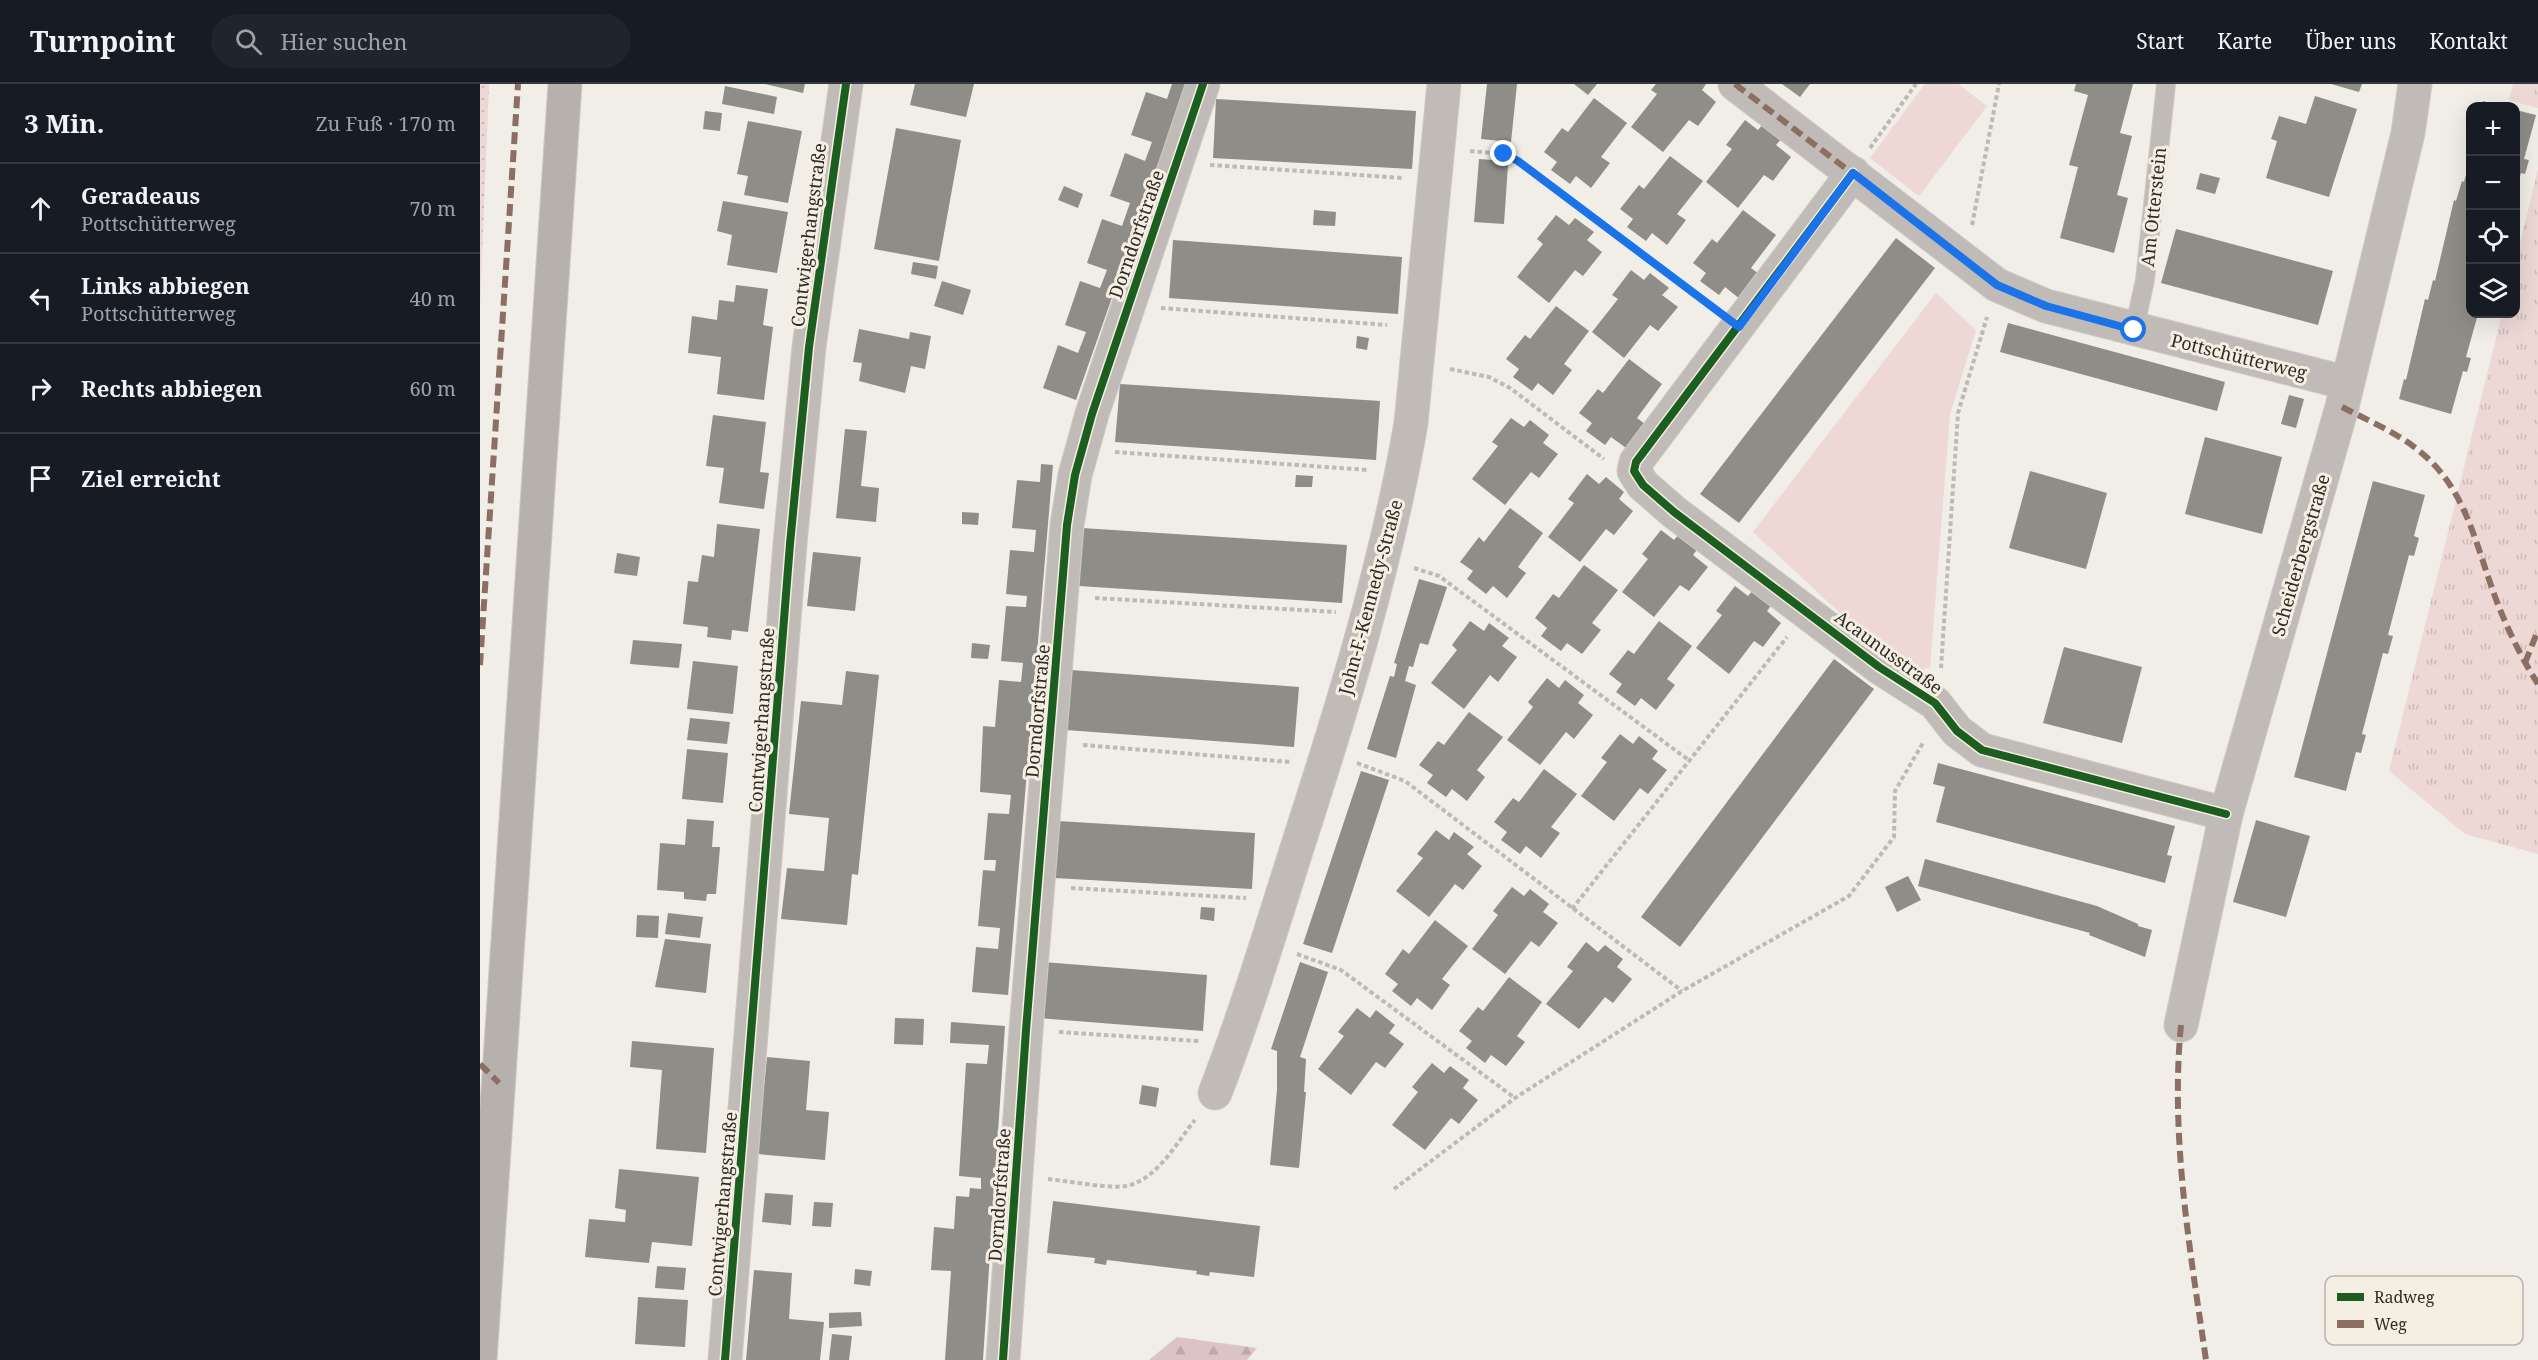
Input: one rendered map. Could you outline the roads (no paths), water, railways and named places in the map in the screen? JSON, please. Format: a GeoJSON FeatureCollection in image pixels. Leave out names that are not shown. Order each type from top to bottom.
{"type":"FeatureCollection","features":[{"type":"Feature","properties":{"kind":"main road"},"geometry":{"type":"LineString","coordinates":[[480,1360],[565,84]]}},
{"type":"Feature","properties":{"kind":"street","name":"Contwigerhangstraße"},"geometry":{"type":"LineString","coordinates":[[724,1360],[791,532],[809,346],[846,84]]}},
{"type":"Feature","properties":{"kind":"street","name":"Dorndorfstraße"},"geometry":{"type":"LineString","coordinates":[[1003,1360],[1037,886],[1067,525],[1081,450],[1127,305],[1203,84]]}},
{"type":"Feature","properties":{"kind":"street","name":"John-F.-Kennedy-Straße"},"geometry":{"type":"LineString","coordinates":[[1215,1093],[1234,1043],[1326,758],[1382,558],[1402,473],[1417,365],[1444,84]]}},
{"type":"Feature","properties":{"kind":"street","name":"Pottschütterweg"},"geometry":{"type":"LineString","coordinates":[[1735,84],[1997,285],[2046,306],[2347,383]]}},
{"type":"Feature","properties":{"kind":"street","name":"Scheiderbergstraße"},"geometry":{"type":"LineString","coordinates":[[2181,1025],[2226,814],[2347,383],[2408,133],[2415,84]]}},
{"type":"Feature","properties":{"kind":"street","name":"Acaunusstraße"},"geometry":{"type":"LineString","coordinates":[[1853,173],[1636,462],[1634,471],[1643,485],[1674,512],[1879,666],[1939,707],[1957,731],[1982,750],[2226,814]]}},
{"type":"Feature","properties":{"kind":"lane","name":"Am Otterstein"},"geometry":{"type":"LineString","coordinates":[[2134,330],[2145,280],[2166,84]]}}]}
